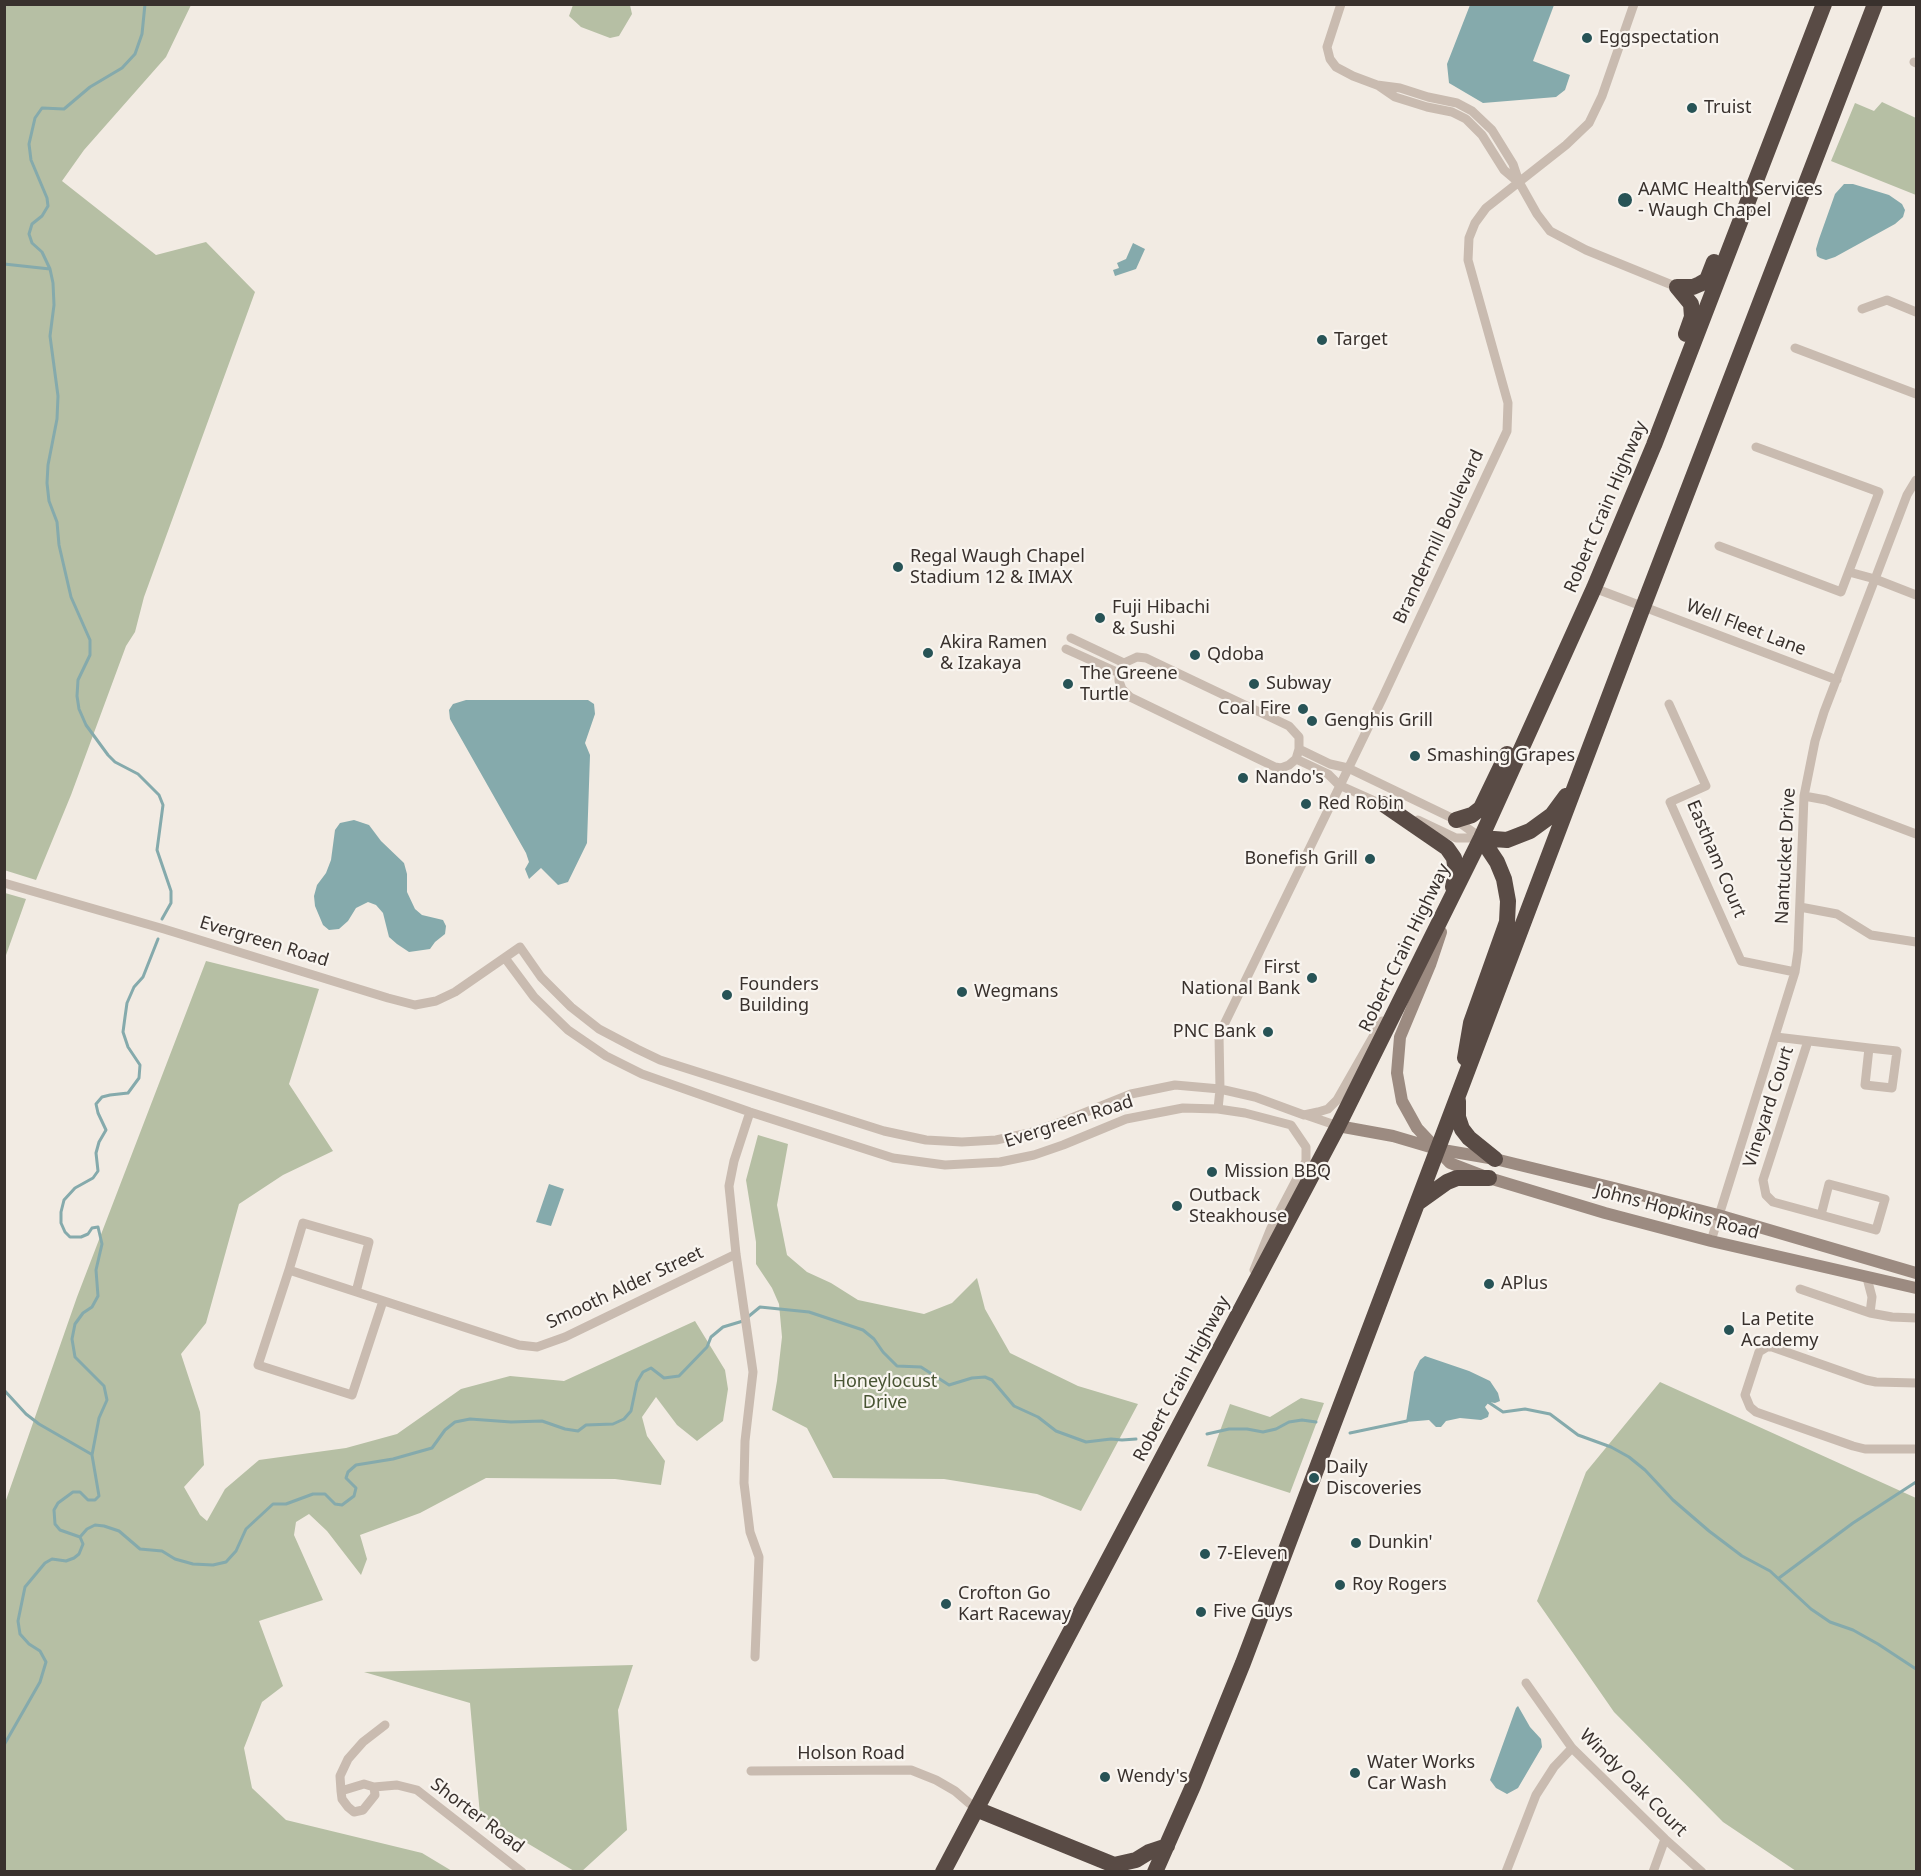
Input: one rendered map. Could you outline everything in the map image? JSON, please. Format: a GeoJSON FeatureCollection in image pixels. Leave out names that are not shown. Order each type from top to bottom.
{"type":"FeatureCollection","features":[{"type":"Feature","properties":{"kind":"highway","name":"Robert Crain Highway"},"geometry":{"type":"LineString","coordinates":[[943,1872],[1338,1126],[1430,945],[1481,838],[1572,638],[1654,445],[1824,4]]}},
{"type":"Feature","properties":{"kind":"highway"},"geometry":{"type":"LineString","coordinates":[[1155,1872],[1243,1663],[1643,607],[1875,4]]}},
{"type":"Feature","properties":{"kind":"highway"},"geometry":{"type":"LineString","coordinates":[[1677,287],[1693,287],[1707,280],[1755,154],[1790,96]]}},
{"type":"Feature","properties":{"kind":"highway"},"geometry":{"type":"LineString","coordinates":[[1654,445],[1674,364],[1692,316],[1691,304],[1677,287]]}},
{"type":"Feature","properties":{"kind":"highway"},"geometry":{"type":"LineString","coordinates":[[1456,820],[1481,808],[1527,712],[1572,638]]}},
{"type":"Feature","properties":{"kind":"highway"},"geometry":{"type":"LineString","coordinates":[[1481,838],[1507,840],[1530,831],[1552,815],[1579,778]]}},
{"type":"Feature","properties":{"kind":"highway"},"geometry":{"type":"LineString","coordinates":[[1383,804],[1447,848],[1454,858],[1456,872],[1450,902]]}},
{"type":"Feature","properties":{"kind":"highway"},"geometry":{"type":"LineString","coordinates":[[1481,838],[1497,862],[1504,879],[1508,901],[1507,922],[1471,1023],[1458,1097],[1458,1117],[1462,1129],[1469,1138],[1495,1159]]}},
{"type":"Feature","properties":{"kind":"highway"},"geometry":{"type":"LineString","coordinates":[[1419,1202],[1447,1182],[1458,1178],[1489,1178]]}},
{"type":"Feature","properties":{"kind":"highway"},"geometry":{"type":"LineString","coordinates":[[976,1809],[1116,1868],[1167,1846]]}},
{"type":"Feature","properties":{"kind":"street"},"geometry":{"type":"LineString","coordinates":[[1341,4],[1327,47],[1336,67],[1377,85],[1400,88],[1428,97],[1448,100],[1472,111],[1492,130],[1514,164],[1519,182],[1537,214],[1550,231],[1586,250],[1677,287]]}},
{"type":"Feature","properties":{"kind":"street","name":"Brandermill Boulevard"},"geometry":{"type":"LineString","coordinates":[[1218,1109],[1219,1035],[1507,431],[1508,403],[1468,260],[1470,238],[1475,223],[1486,208],[1566,145],[1589,123],[1602,96],[1634,4]]}},
{"type":"Feature","properties":{"kind":"street"},"geometry":{"type":"LineString","coordinates":[[1862,309],[1887,300],[1917,312]]}},
{"type":"Feature","properties":{"kind":"street"},"geometry":{"type":"LineString","coordinates":[[1795,348],[1917,394]]}},
{"type":"Feature","properties":{"kind":"street"},"geometry":{"type":"LineString","coordinates":[[1719,546],[1841,592],[1879,492],[1756,447]]}},
{"type":"Feature","properties":{"kind":"street","name":"Nantucket Drive"},"geometry":{"type":"LineString","coordinates":[[1711,1241],[1795,972],[1798,951],[1804,796],[1815,741],[1907,495],[1917,480]]}},
{"type":"Feature","properties":{"kind":"street"},"geometry":{"type":"LineString","coordinates":[[1849,572],[1917,595]]}},
{"type":"Feature","properties":{"kind":"street","name":"Well Fleet Lane"},"geometry":{"type":"LineString","coordinates":[[1594,588],[1837,680]]}},
{"type":"Feature","properties":{"kind":"street"},"geometry":{"type":"LineString","coordinates":[[1071,638],[1124,663]]}},
{"type":"Feature","properties":{"kind":"street"},"geometry":{"type":"LineString","coordinates":[[1066,649],[1119,673]]}},
{"type":"Feature","properties":{"kind":"street"},"geometry":{"type":"LineString","coordinates":[[1137,657],[1146,658],[1289,726],[1299,736],[1297,754],[1289,765],[1281,768],[1275,766],[1130,697],[1122,689],[1119,673],[1124,663],[1137,657]]}},
{"type":"Feature","properties":{"kind":"street","name":"Eastham Court"},"geometry":{"type":"LineString","coordinates":[[1669,704],[1706,786],[1670,802],[1741,961],[1795,972]]}},
{"type":"Feature","properties":{"kind":"street"},"geometry":{"type":"LineString","coordinates":[[1297,754],[1348,768],[1456,820],[1481,838]]}},
{"type":"Feature","properties":{"kind":"street"},"geometry":{"type":"LineString","coordinates":[[1297,754],[1339,784],[1456,838],[1481,838]]}},
{"type":"Feature","properties":{"kind":"street"},"geometry":{"type":"LineString","coordinates":[[1804,796],[1827,800],[1917,834]]}},
{"type":"Feature","properties":{"kind":"street","name":"Evergreen Road"},"geometry":{"type":"LineString","coordinates":[[4,883],[415,1005],[436,1001],[454,992],[520,947],[541,977],[571,1007],[599,1029],[660,1060],[884,1131],[926,1140],[962,1142],[996,1140],[1029,1133],[1131,1094],[1175,1086],[1220,1089],[1255,1097],[1338,1126]]}},
{"type":"Feature","properties":{"kind":"street","name":"Johns Hopkins Road"},"geometry":{"type":"LineString","coordinates":[[1450,902],[1430,965],[1400,1037],[1397,1073],[1402,1101],[1417,1128],[1450,1163],[1489,1178],[1605,1213],[1711,1241],[1917,1288]]}},
{"type":"Feature","properties":{"kind":"street"},"geometry":{"type":"LineString","coordinates":[[1800,907],[1837,914],[1871,935],[1917,942]]}},
{"type":"Feature","properties":{"kind":"street"},"geometry":{"type":"LineString","coordinates":[[1305,1115],[1328,1108],[1336,1100],[1430,945]]}},
{"type":"Feature","properties":{"kind":"street","name":"Evergreen Road"},"geometry":{"type":"LineString","coordinates":[[505,958],[534,997],[568,1030],[606,1056],[642,1074],[893,1158],[945,1165],[989,1163],[1034,1155],[1063,1146],[1126,1119],[1183,1108],[1218,1109],[1245,1113],[1291,1125],[1306,1147],[1306,1161],[1271,1228],[1228,1333]]}},
{"type":"Feature","properties":{"kind":"street"},"geometry":{"type":"LineString","coordinates":[[1776,1037],[1896,1051],[1892,1088],[1865,1085],[1869,1048]]}},
{"type":"Feature","properties":{"kind":"street","name":"Vineyard Court"},"geometry":{"type":"LineString","coordinates":[[1808,1041],[1763,1180],[1766,1195],[1773,1202],[1876,1230],[1885,1199],[1829,1184],[1821,1215]]}},
{"type":"Feature","properties":{"kind":"street"},"geometry":{"type":"LineString","coordinates":[[750,1112],[734,1161],[729,1186],[735,1254],[753,1372],[745,1441],[744,1483],[750,1532],[759,1557],[755,1657]]}},
{"type":"Feature","properties":{"kind":"street","name":"Johns Hopkins Road"},"geometry":{"type":"LineString","coordinates":[[1338,1126],[1393,1136],[1437,1149],[1495,1159],[1718,1215],[1917,1273]]}},
{"type":"Feature","properties":{"kind":"street"},"geometry":{"type":"LineString","coordinates":[[356,1292],[369,1242],[303,1223],[258,1365],[352,1395],[383,1301]]}},
{"type":"Feature","properties":{"kind":"street","name":"Smooth Alder Street"},"geometry":{"type":"LineString","coordinates":[[289,1270],[519,1345],[537,1347],[565,1337],[735,1254]]}},
{"type":"Feature","properties":{"kind":"street"},"geometry":{"type":"LineString","coordinates":[[1867,1278],[1872,1297],[1870,1313]]}},
{"type":"Feature","properties":{"kind":"street"},"geometry":{"type":"LineString","coordinates":[[1800,1289],[1870,1313],[1917,1318]]}},
{"type":"Feature","properties":{"kind":"street"},"geometry":{"type":"LineString","coordinates":[[1917,1383],[1885,1383],[1866,1380],[1773,1347],[1767,1347],[1759,1352],[1745,1395],[1750,1407],[1756,1412],[1853,1446],[1865,1449],[1917,1449]]}},
{"type":"Feature","properties":{"kind":"street","name":"Windy Oak Court"},"geometry":{"type":"LineString","coordinates":[[1526,1683],[1572,1748],[1702,1872]]}},
{"type":"Feature","properties":{"kind":"street"},"geometry":{"type":"LineString","coordinates":[[374,1787],[375,1795],[370,1803],[363,1810],[354,1812],[342,1799],[340,1776],[348,1759],[363,1742],[385,1725]]}},
{"type":"Feature","properties":{"kind":"street"},"geometry":{"type":"LineString","coordinates":[[1506,1872],[1536,1795],[1554,1767],[1572,1748]]}},
{"type":"Feature","properties":{"kind":"street","name":"Holson Road"},"geometry":{"type":"LineString","coordinates":[[751,1771],[911,1770],[955,1791],[976,1809]]}},
{"type":"Feature","properties":{"kind":"street","name":"Shorter Road"},"geometry":{"type":"LineString","coordinates":[[340,1791],[364,1785],[374,1787],[398,1785],[417,1790],[522,1872]]}},
{"type":"Feature","properties":{"kind":"street"},"geometry":{"type":"LineString","coordinates":[[1653,1872],[1665,1839]]}},
{"type":"Feature","properties":{"kind":"green space"},"geometry":{"type":"Polygon","coordinates":[[[4,5],[191,5],[166,57],[84,150],[62,181],[156,255],[206,242],[255,292],[144,597],[135,632],[126,646],[71,795],[36,880],[4,870],[4,5]]]}},
{"type":"Feature","properties":{"kind":"green space"},"geometry":{"type":"Polygon","coordinates":[[[573,5],[630,5],[632,14],[619,36],[610,38],[581,27],[569,16],[573,5]]]}},
{"type":"Feature","properties":{"kind":"green space"},"geometry":{"type":"Polygon","coordinates":[[[1882,102],[1916,118],[1916,195],[1831,161],[1855,103],[1874,111],[1882,102]]]}},
{"type":"Feature","properties":{"kind":"green space"},"geometry":{"type":"Polygon","coordinates":[[[4,893],[26,899],[5,958],[4,893]]]}},
{"type":"Feature","properties":{"kind":"green space"},"geometry":{"type":"Polygon","coordinates":[[[206,961],[319,989],[289,1084],[333,1151],[283,1175],[239,1204],[206,1323],[181,1354],[200,1412],[204,1465],[184,1487],[200,1515],[207,1521],[225,1489],[259,1460],[346,1448],[397,1434],[461,1389],[510,1376],[564,1381],[695,1321],[725,1370],[728,1389],[723,1421],[697,1441],[677,1425],[656,1397],[642,1417],[647,1436],[665,1461],[661,1485],[615,1479],[486,1478],[420,1513],[360,1535],[367,1559],[361,1575],[327,1531],[309,1514],[296,1522],[294,1535],[323,1600],[259,1621],[283,1686],[262,1702],[244,1748],[252,1788],[286,1820],[422,1853],[452,1871],[5,1871],[5,1503],[77,1297],[206,961]]]}},
{"type":"Feature","properties":{"kind":"green space","name":"Honeylocust Drive"},"geometry":{"type":"Polygon","coordinates":[[[758,1135],[788,1144],[777,1205],[787,1255],[807,1272],[831,1283],[858,1300],[924,1314],[952,1303],[977,1278],[985,1309],[1010,1353],[1078,1386],[1138,1404],[1081,1511],[1037,1494],[944,1479],[833,1478],[807,1428],[772,1410],[782,1337],[779,1304],[772,1288],[756,1264],[756,1242],[746,1180],[758,1135]]]}},
{"type":"Feature","properties":{"kind":"green space"},"geometry":{"type":"Polygon","coordinates":[[[1660,1382],[1916,1498],[1916,1871],[1796,1871],[1723,1822],[1614,1712],[1537,1601],[1586,1472],[1660,1382]]]}},
{"type":"Feature","properties":{"kind":"green space"},"geometry":{"type":"Polygon","coordinates":[[[1301,1398],[1324,1403],[1290,1493],[1207,1466],[1230,1404],[1270,1417],[1301,1398]]]}},
{"type":"Feature","properties":{"kind":"green space"},"geometry":{"type":"Polygon","coordinates":[[[633,1665],[618,1710],[627,1830],[581,1872],[574,1871],[480,1815],[470,1703],[364,1672],[633,1665]]]}},
{"type":"Feature","properties":{"kind":"water"},"geometry":{"type":"Polygon","coordinates":[[[1470,5],[1554,5],[1533,61],[1570,75],[1565,90],[1556,97],[1483,103],[1449,83],[1447,64],[1470,5]]]}},
{"type":"Feature","properties":{"kind":"water"},"geometry":{"type":"Polygon","coordinates":[[[1844,184],[1853,184],[1889,195],[1902,204],[1905,210],[1903,217],[1895,224],[1826,260],[1817,256],[1816,249],[1835,194],[1844,184]]]}},
{"type":"Feature","properties":{"kind":"water"},"geometry":{"type":"Polygon","coordinates":[[[1133,243],[1145,249],[1136,269],[1115,276],[1113,270],[1119,268],[1117,263],[1126,259],[1133,243]]]}},
{"type":"Feature","properties":{"kind":"water"},"geometry":{"type":"Polygon","coordinates":[[[466,700],[588,700],[594,704],[595,714],[585,743],[590,755],[587,843],[568,882],[558,885],[541,868],[529,879],[525,869],[529,862],[526,853],[450,719],[449,710],[453,704],[466,700]]]}},
{"type":"Feature","properties":{"kind":"water"},"geometry":{"type":"Polygon","coordinates":[[[354,820],[369,825],[381,841],[404,863],[407,874],[407,892],[415,909],[422,915],[443,920],[446,926],[445,934],[430,949],[409,952],[397,944],[389,937],[383,913],[376,905],[368,902],[356,908],[348,921],[339,929],[329,930],[323,925],[315,906],[314,896],[317,885],[326,873],[331,860],[335,830],[340,823],[354,820]]]}},
{"type":"Feature","properties":{"kind":"water"},"geometry":{"type":"Polygon","coordinates":[[[549,1184],[564,1189],[551,1226],[536,1222],[549,1184]]]}},
{"type":"Feature","properties":{"kind":"water"},"geometry":{"type":"Polygon","coordinates":[[[1425,1356],[1490,1381],[1500,1401],[1489,1402],[1485,1407],[1489,1413],[1488,1417],[1481,1420],[1460,1418],[1446,1421],[1441,1427],[1436,1427],[1429,1420],[1406,1422],[1414,1372],[1420,1360],[1425,1356]]]}},
{"type":"Feature","properties":{"kind":"water"},"geometry":{"type":"Polygon","coordinates":[[[1518,1706],[1530,1727],[1541,1739],[1542,1747],[1518,1788],[1507,1794],[1496,1788],[1490,1780],[1518,1706]]]}},
{"type":"Feature","properties":{"kind":"waterway"},"geometry":{"type":"LineString","coordinates":[[145,4],[142,34],[135,54],[122,68],[90,87],[64,109],[42,108],[35,118],[29,144],[31,160],[47,198],[48,206],[42,216],[32,224],[29,234],[32,243],[42,252],[50,269],[53,283],[54,305],[50,336],[58,396],[57,419],[47,483],[71,597],[90,640],[90,655],[78,680],[79,709],[86,725],[108,755],[115,762],[138,774],[159,795],[163,805],[157,850],[171,891],[171,903],[162,919]]}},
{"type":"Feature","properties":{"kind":"waterway"},"geometry":{"type":"LineString","coordinates":[[4,264],[50,269]]}},
{"type":"Feature","properties":{"kind":"waterway"},"geometry":{"type":"LineString","coordinates":[[4,1745],[40,1682],[46,1662],[40,1651],[20,1634],[18,1621],[25,1587],[45,1563],[52,1559],[66,1561],[74,1558],[79,1554],[83,1544],[80,1537],[60,1530],[55,1524],[54,1510],[58,1503],[73,1492],[80,1492],[88,1500],[95,1500],[99,1496],[92,1455],[99,1418],[107,1400],[104,1386],[75,1357],[72,1339],[75,1324],[83,1313],[92,1307],[98,1296],[96,1270],[102,1244],[98,1227],[92,1228],[88,1234],[81,1237],[70,1237],[61,1223],[61,1212],[64,1200],[75,1188],[93,1178],[98,1171],[96,1153],[106,1130],[96,1104],[102,1097],[128,1093],[139,1078],[140,1065],[128,1047],[123,1032],[125,1017],[127,1003],[134,987],[143,977],[158,939]]}},
{"type":"Feature","properties":{"kind":"waterway"},"geometry":{"type":"LineString","coordinates":[[80,1537],[87,1529],[95,1525],[104,1526],[119,1531],[140,1549],[162,1551],[175,1559],[193,1564],[213,1565],[226,1562],[236,1551],[246,1529],[273,1504],[286,1504],[313,1494],[325,1494],[335,1504],[342,1505],[354,1496],[356,1488],[346,1478],[348,1472],[356,1465],[393,1459],[432,1448],[445,1430],[455,1422],[470,1419],[511,1422],[542,1421],[578,1431],[586,1425],[613,1424],[624,1419],[631,1411],[637,1382],[643,1372],[651,1368],[664,1378],[679,1376],[707,1347],[711,1337],[723,1327],[743,1321],[760,1307],[809,1312],[863,1330],[874,1339],[897,1366],[921,1367],[949,1385],[972,1378],[985,1377],[992,1380],[1014,1406],[1038,1417],[1056,1431],[1086,1442],[1136,1439]]}},
{"type":"Feature","properties":{"kind":"waterway"},"geometry":{"type":"LineString","coordinates":[[4,1390],[26,1414],[39,1424],[91,1454]]}},
{"type":"Feature","properties":{"kind":"waterway"},"geometry":{"type":"LineString","coordinates":[[1488,1402],[1503,1412],[1525,1409],[1550,1414],[1578,1435],[1611,1447],[1629,1457],[1709,1531],[1742,1556],[1770,1571],[1811,1609],[1830,1622],[1853,1630],[1878,1644],[1916,1669]]}},
{"type":"Feature","properties":{"kind":"waterway"},"geometry":{"type":"LineString","coordinates":[[1207,1434],[1229,1429],[1263,1432],[1276,1429],[1289,1422],[1302,1420],[1316,1422]]}},
{"type":"Feature","properties":{"kind":"waterway"},"geometry":{"type":"LineString","coordinates":[[1350,1433],[1407,1421]]}},
{"type":"Feature","properties":{"kind":"waterway"},"geometry":{"type":"LineString","coordinates":[[1779,1578],[1853,1523],[1916,1482]]}},
{"type":"Feature","properties":{"kind":"place","name":"Eggspectation"},"geometry":{"type":"Point","coordinates":[1587,38]}},
{"type":"Feature","properties":{"kind":"place","name":"Truist"},"geometry":{"type":"Point","coordinates":[1692,108]}},
{"type":"Feature","properties":{"kind":"place","name":"AAMC Health Services - Waugh Chapel"},"geometry":{"type":"Point","coordinates":[1625,200]}},
{"type":"Feature","properties":{"kind":"place","name":"Target"},"geometry":{"type":"Point","coordinates":[1322,340]}},
{"type":"Feature","properties":{"kind":"place","name":"Regal Waugh Chapel Stadium 12 & IMAX"},"geometry":{"type":"Point","coordinates":[898,567]}},
{"type":"Feature","properties":{"kind":"place","name":"Fuji Hibachi & Sushi"},"geometry":{"type":"Point","coordinates":[1100,618]}},
{"type":"Feature","properties":{"kind":"place","name":"Akira Ramen & Izakaya"},"geometry":{"type":"Point","coordinates":[928,653]}},
{"type":"Feature","properties":{"kind":"place","name":"Qdoba"},"geometry":{"type":"Point","coordinates":[1195,655]}},
{"type":"Feature","properties":{"kind":"place","name":"The Greene Turtle"},"geometry":{"type":"Point","coordinates":[1068,684]}},
{"type":"Feature","properties":{"kind":"place","name":"Subway"},"geometry":{"type":"Point","coordinates":[1254,684]}},
{"type":"Feature","properties":{"kind":"place","name":"Coal Fire"},"geometry":{"type":"Point","coordinates":[1303,709]}},
{"type":"Feature","properties":{"kind":"place","name":"Genghis Grill"},"geometry":{"type":"Point","coordinates":[1312,721]}},
{"type":"Feature","properties":{"kind":"place","name":"Smashing Grapes"},"geometry":{"type":"Point","coordinates":[1415,756]}},
{"type":"Feature","properties":{"kind":"place","name":"Nando's"},"geometry":{"type":"Point","coordinates":[1243,778]}},
{"type":"Feature","properties":{"kind":"place","name":"Red Robin"},"geometry":{"type":"Point","coordinates":[1306,804]}},
{"type":"Feature","properties":{"kind":"place","name":"Bonefish Grill"},"geometry":{"type":"Point","coordinates":[1370,859]}},
{"type":"Feature","properties":{"kind":"place","name":"First National Bank"},"geometry":{"type":"Point","coordinates":[1312,978]}},
{"type":"Feature","properties":{"kind":"place","name":"Wegmans"},"geometry":{"type":"Point","coordinates":[962,992]}},
{"type":"Feature","properties":{"kind":"place","name":"Founders Building"},"geometry":{"type":"Point","coordinates":[727,995]}},
{"type":"Feature","properties":{"kind":"place","name":"PNC Bank"},"geometry":{"type":"Point","coordinates":[1268,1032]}},
{"type":"Feature","properties":{"kind":"place","name":"Mission BBQ"},"geometry":{"type":"Point","coordinates":[1212,1172]}},
{"type":"Feature","properties":{"kind":"place","name":"Outback Steakhouse"},"geometry":{"type":"Point","coordinates":[1177,1206]}},
{"type":"Feature","properties":{"kind":"place","name":"APlus"},"geometry":{"type":"Point","coordinates":[1489,1284]}},
{"type":"Feature","properties":{"kind":"place","name":"La Petite Academy"},"geometry":{"type":"Point","coordinates":[1729,1330]}},
{"type":"Feature","properties":{"kind":"place","name":"Daily Discoveries"},"geometry":{"type":"Point","coordinates":[1314,1478]}},
{"type":"Feature","properties":{"kind":"place","name":"Dunkin'"},"geometry":{"type":"Point","coordinates":[1356,1543]}},
{"type":"Feature","properties":{"kind":"place","name":"7-Eleven"},"geometry":{"type":"Point","coordinates":[1205,1554]}},
{"type":"Feature","properties":{"kind":"place","name":"Roy Rogers"},"geometry":{"type":"Point","coordinates":[1340,1585]}},
{"type":"Feature","properties":{"kind":"place","name":"Crofton Go Kart Raceway"},"geometry":{"type":"Point","coordinates":[946,1604]}},
{"type":"Feature","properties":{"kind":"place","name":"Five Guys"},"geometry":{"type":"Point","coordinates":[1201,1612]}},
{"type":"Feature","properties":{"kind":"place","name":"Water Works Car Wash"},"geometry":{"type":"Point","coordinates":[1355,1773]}},
{"type":"Feature","properties":{"kind":"place","name":"Wendy's"},"geometry":{"type":"Point","coordinates":[1105,1777]}}]}
